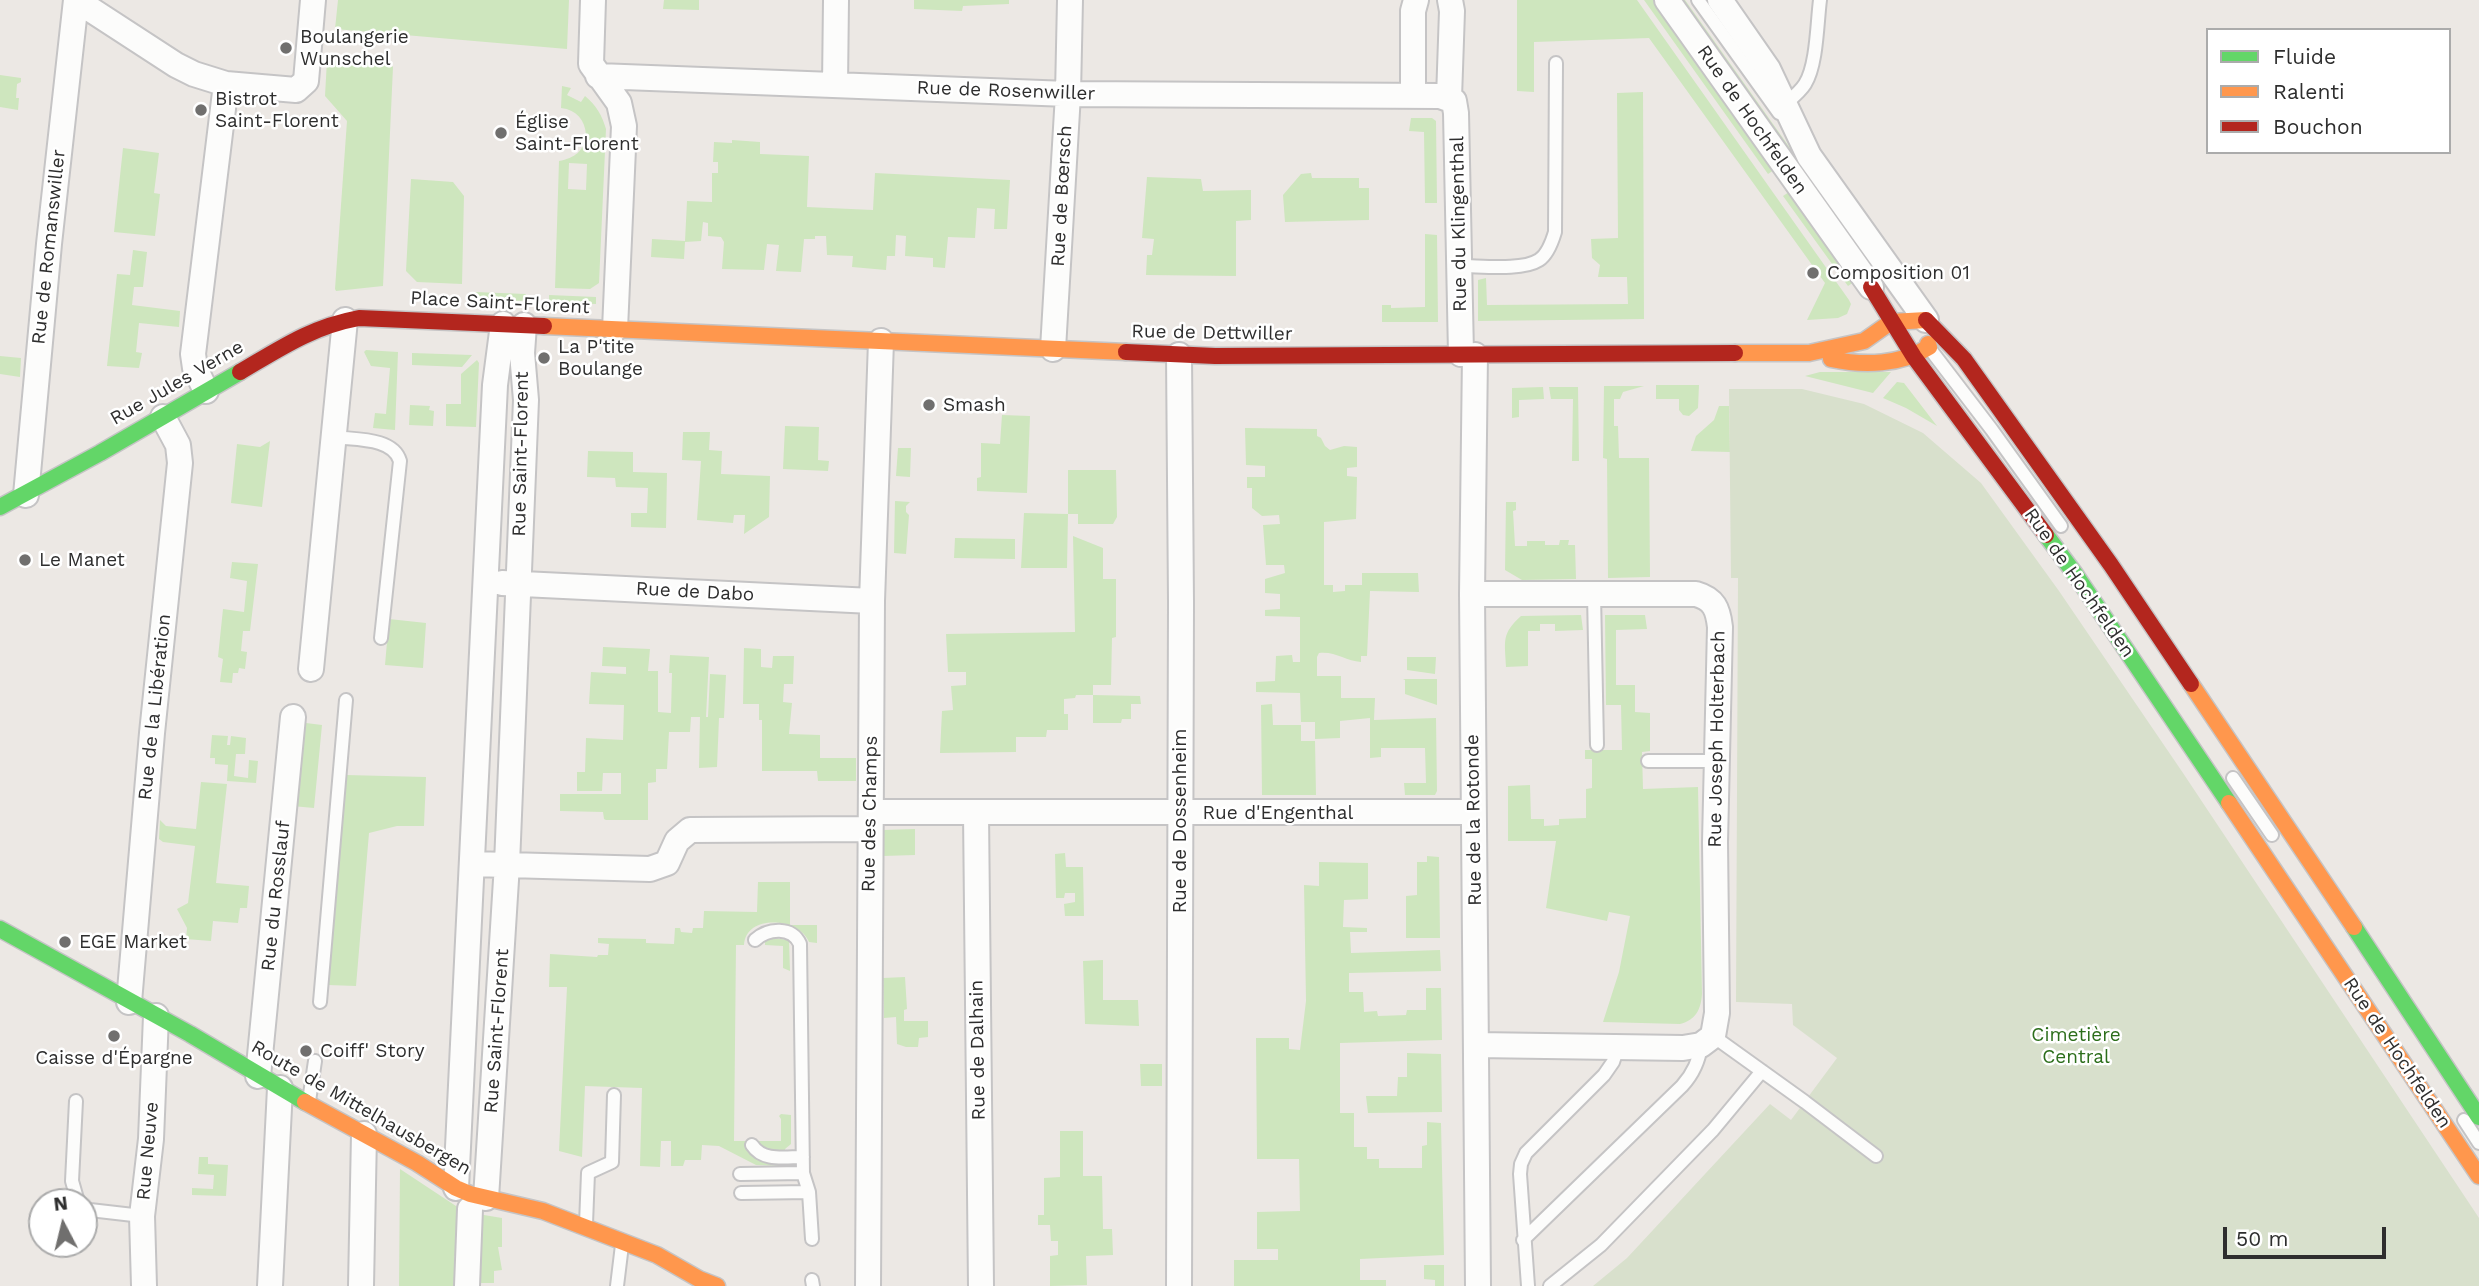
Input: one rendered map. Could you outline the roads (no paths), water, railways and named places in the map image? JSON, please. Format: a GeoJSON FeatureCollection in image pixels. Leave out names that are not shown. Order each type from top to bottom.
{"type":"FeatureCollection","features":[{"type":"Feature","properties":{"kind":"main road","name":"Rue de Hochfelden"},"geometry":{"type":"LineString","coordinates":[[1871,287],[1914,357],[2075,574],[2479,1176]]}},
{"type":"Feature","properties":{"kind":"main road","name":"Rue Jules Verne"},"geometry":{"type":"LineString","coordinates":[[0,507],[26,495],[306,333],[345,320],[383,318]]}},
{"type":"Feature","properties":{"kind":"main road","name":"Place Saint-Florent"},"geometry":{"type":"LineString","coordinates":[[383,318],[615,329]]}},
{"type":"Feature","properties":{"kind":"main road","name":"Rue de Hochfelden"},"geometry":{"type":"LineString","coordinates":[[1926,320],[1964,359],[2111,565],[2479,1117]]}},
{"type":"Feature","properties":{"kind":"main road"},"geometry":{"type":"LineString","coordinates":[[1891,322],[1926,320],[1929,347]]}},
{"type":"Feature","properties":{"kind":"main road","name":"Rue de Dettwiller"},"geometry":{"type":"LineString","coordinates":[[615,329],[1179,355],[1468,354],[1809,352],[1864,341],[1891,322]]}},
{"type":"Feature","properties":{"kind":"main road","name":"Rue de Dettwiller"},"geometry":{"type":"LineString","coordinates":[[1809,352],[1841,362],[1895,361],[1914,357],[1929,347]]}},
{"type":"Feature","properties":{"kind":"main road","name":"Route de Mittelhausbergen"},"geometry":{"type":"LineString","coordinates":[[0,929],[218,1049],[309,1105],[417,1163],[478,1204],[543,1211],[657,1255],[717,1286]]}},
{"type":"Feature","properties":{"kind":"street"},"geometry":{"type":"LineString","coordinates":[[76,0],[176,65],[208,80],[296,90],[306,82],[313,0]]}},
{"type":"Feature","properties":{"kind":"street","name":"Rue de Romanswiller"},"geometry":{"type":"LineString","coordinates":[[26,495],[49,244],[76,0]]}},
{"type":"Feature","properties":{"kind":"street"},"geometry":{"type":"LineString","coordinates":[[593,0],[590,58],[593,69],[619,103],[624,126],[615,329]]}},
{"type":"Feature","properties":{"kind":"street"},"geometry":{"type":"LineString","coordinates":[[835,85],[836,0]]}},
{"type":"Feature","properties":{"kind":"street","name":"Rue de Bœrsch"},"geometry":{"type":"LineString","coordinates":[[1053,349],[1068,94],[1070,0]]}},
{"type":"Feature","properties":{"kind":"street","name":"Rue du Klingenthal"},"geometry":{"type":"LineString","coordinates":[[1450,0],[1452,11],[1449,98],[1454,101],[1456,113],[1461,266],[1468,354]]}},
{"type":"Feature","properties":{"kind":"street","name":"Rue de Hochfelden"},"geometry":{"type":"LineString","coordinates":[[1667,0],[1871,287]]}},
{"type":"Feature","properties":{"kind":"street","name":"Rue de Hochfelden"},"geometry":{"type":"LineString","coordinates":[[1720,0],[1755,49],[1809,156],[1926,320]]}},
{"type":"Feature","properties":{"kind":"street"},"geometry":{"type":"LineString","coordinates":[[1415,1],[1413,96],[1449,98]]}},
{"type":"Feature","properties":{"kind":"street","name":"Rue de Rosenwiller"},"geometry":{"type":"LineString","coordinates":[[598,76],[1068,94],[1413,96]]}},
{"type":"Feature","properties":{"kind":"street"},"geometry":{"type":"LineString","coordinates":[[206,391],[195,368],[193,354],[226,84]]}},
{"type":"Feature","properties":{"kind":"street"},"geometry":{"type":"LineString","coordinates":[[311,668],[345,320]]}},
{"type":"Feature","properties":{"kind":"street","name":"Rue Saint-Florent"},"geometry":{"type":"LineString","coordinates":[[456,1188],[495,385],[513,324]]}},
{"type":"Feature","properties":{"kind":"street","name":"Rue Saint-Florent"},"geometry":{"type":"LineString","coordinates":[[467,1286],[478,1204],[507,864],[526,400],[522,353],[513,324]]}},
{"type":"Feature","properties":{"kind":"street","name":"Rue des Champs"},"geometry":{"type":"LineString","coordinates":[[868,1286],[872,601],[881,341]]}},
{"type":"Feature","properties":{"kind":"street","name":"Rue de la Rotonde"},"geometry":{"type":"LineString","coordinates":[[1468,354],[1478,1286]]}},
{"type":"Feature","properties":{"kind":"street","name":"Rue de Dossenheim"},"geometry":{"type":"LineString","coordinates":[[1179,355],[1179,1286]]}},
{"type":"Feature","properties":{"kind":"street","name":"Rue de la Libération"},"geometry":{"type":"LineString","coordinates":[[129,1002],[152,733],[180,463],[178,445],[163,417]]}},
{"type":"Feature","properties":{"kind":"street"},"geometry":{"type":"LineString","coordinates":[[486,582],[518,584]]}},
{"type":"Feature","properties":{"kind":"street","name":"Rue de Dabo"},"geometry":{"type":"LineString","coordinates":[[518,584],[872,601]]}},
{"type":"Feature","properties":{"kind":"street","name":"Rue Joseph Holterbach"},"geometry":{"type":"LineString","coordinates":[[1472,594],[1696,594],[1707,597],[1714,603],[1720,627],[1715,842],[1717,1013],[1707,1041]]}},
{"type":"Feature","properties":{"kind":"street","name":"Rue du Rosslauf"},"geometry":{"type":"LineString","coordinates":[[270,1286],[269,1082],[293,717]]}},
{"type":"Feature","properties":{"kind":"street","name":"Rue d'Engenthal"},"geometry":{"type":"LineString","coordinates":[[507,864],[650,869],[667,863],[677,841],[690,830],[976,813],[1473,813]]}},
{"type":"Feature","properties":{"kind":"street","name":"Rue de Dalhain"},"geometry":{"type":"LineString","coordinates":[[976,813],[981,1286]]}},
{"type":"Feature","properties":{"kind":"street"},"geometry":{"type":"LineString","coordinates":[[472,864],[507,864]]}},
{"type":"Feature","properties":{"kind":"street","name":"Rue Neuve"},"geometry":{"type":"LineString","coordinates":[[144,1286],[142,1216],[152,1130],[156,1016]]}},
{"type":"Feature","properties":{"kind":"street"},"geometry":{"type":"LineString","coordinates":[[1477,1045],[1683,1048],[1707,1041]]}},
{"type":"Feature","properties":{"kind":"street"},"geometry":{"type":"LineString","coordinates":[[361,1286],[364,1134]]}},
{"type":"Feature","properties":{"kind":"lane"},"geometry":{"type":"LineString","coordinates":[[1698,0],[1809,156]]}},
{"type":"Feature","properties":{"kind":"lane"},"geometry":{"type":"LineString","coordinates":[[1784,104],[1801,90],[1808,80],[1820,0]]}},
{"type":"Feature","properties":{"kind":"lane"},"geometry":{"type":"LineString","coordinates":[[1461,266],[1523,265],[1541,259],[1552,243],[1555,232],[1556,63]]}},
{"type":"Feature","properties":{"kind":"lane"},"geometry":{"type":"LineString","coordinates":[[1929,347],[1993,430],[2071,540]]}},
{"type":"Feature","properties":{"kind":"lane"},"geometry":{"type":"LineString","coordinates":[[334,437],[385,444],[393,449],[400,461],[381,638]]}},
{"type":"Feature","properties":{"kind":"lane"},"geometry":{"type":"LineString","coordinates":[[1594,594],[1597,745]]}},
{"type":"Feature","properties":{"kind":"lane"},"geometry":{"type":"LineString","coordinates":[[320,1002],[346,700]]}},
{"type":"Feature","properties":{"kind":"lane"},"geometry":{"type":"LineString","coordinates":[[1648,761],[1718,761]]}},
{"type":"Feature","properties":{"kind":"lane"},"geometry":{"type":"LineString","coordinates":[[2223,764],[2282,850]]}},
{"type":"Feature","properties":{"kind":"lane"},"geometry":{"type":"LineString","coordinates":[[755,940],[767,932],[787,931],[797,937],[800,944],[803,1173],[810,1192],[812,1239]]}},
{"type":"Feature","properties":{"kind":"lane"},"geometry":{"type":"LineString","coordinates":[[1523,1240],[1690,1078],[1707,1041],[1762,1071],[1875,1156]]}},
{"type":"Feature","properties":{"kind":"lane"},"geometry":{"type":"LineString","coordinates":[[1528,1286],[1523,1240],[1521,1164],[1526,1153],[1604,1075],[1613,1062],[1618,1047]]}},
{"type":"Feature","properties":{"kind":"lane"},"geometry":{"type":"LineString","coordinates":[[309,1105],[315,1060]]}},
{"type":"Feature","properties":{"kind":"lane"},"geometry":{"type":"LineString","coordinates":[[1550,1286],[1601,1245],[1713,1130],[1762,1071]]}},
{"type":"Feature","properties":{"kind":"lane"},"geometry":{"type":"LineString","coordinates":[[586,1228],[588,1173],[612,1161],[614,1095]]}},
{"type":"Feature","properties":{"kind":"lane"},"geometry":{"type":"LineString","coordinates":[[74,1188],[72,1181],[76,1101]]}},
{"type":"Feature","properties":{"kind":"lane"},"geometry":{"type":"LineString","coordinates":[[2454,1105],[2479,1143]]}},
{"type":"Feature","properties":{"kind":"lane"},"geometry":{"type":"LineString","coordinates":[[752,1145],[757,1153],[767,1157],[803,1157]]}},
{"type":"Feature","properties":{"kind":"lane"},"geometry":{"type":"LineString","coordinates":[[740,1174],[803,1173]]}},
{"type":"Feature","properties":{"kind":"lane"},"geometry":{"type":"LineString","coordinates":[[741,1193],[810,1192]]}},
{"type":"Feature","properties":{"kind":"lane"},"geometry":{"type":"LineString","coordinates":[[98,1210],[142,1216]]}},
{"type":"Feature","properties":{"kind":"lane"},"geometry":{"type":"LineString","coordinates":[[617,1286],[622,1243]]}},
{"type":"Feature","properties":{"kind":"place","name":"Boulangerie Wunschel"},"geometry":{"type":"Point","coordinates":[286,48]}},
{"type":"Feature","properties":{"kind":"place","name":"Bistrot Saint-Florent"},"geometry":{"type":"Point","coordinates":[201,110]}},
{"type":"Feature","properties":{"kind":"place","name":"Église Saint-Florent"},"geometry":{"type":"Point","coordinates":[501,133]}},
{"type":"Feature","properties":{"kind":"place","name":"Composition 01"},"geometry":{"type":"Point","coordinates":[1813,273]}},
{"type":"Feature","properties":{"kind":"place","name":"La P'tite Boulange"},"geometry":{"type":"Point","coordinates":[544,358]}},
{"type":"Feature","properties":{"kind":"place","name":"Smash"},"geometry":{"type":"Point","coordinates":[929,405]}},
{"type":"Feature","properties":{"kind":"place","name":"Le Manet"},"geometry":{"type":"Point","coordinates":[25,560]}},
{"type":"Feature","properties":{"kind":"place","name":"EGE Market"},"geometry":{"type":"Point","coordinates":[65,942]}},
{"type":"Feature","properties":{"kind":"place","name":"Caisse d'Épargne"},"geometry":{"type":"Point","coordinates":[114,1036]}},
{"type":"Feature","properties":{"kind":"place","name":"Coiff' Story"},"geometry":{"type":"Point","coordinates":[306,1051]}},
{"type":"Feature","properties":{"kind":"park label","name":"Cimetière Central"},"geometry":{"type":"Point","coordinates":[2076,1046]}}]}
